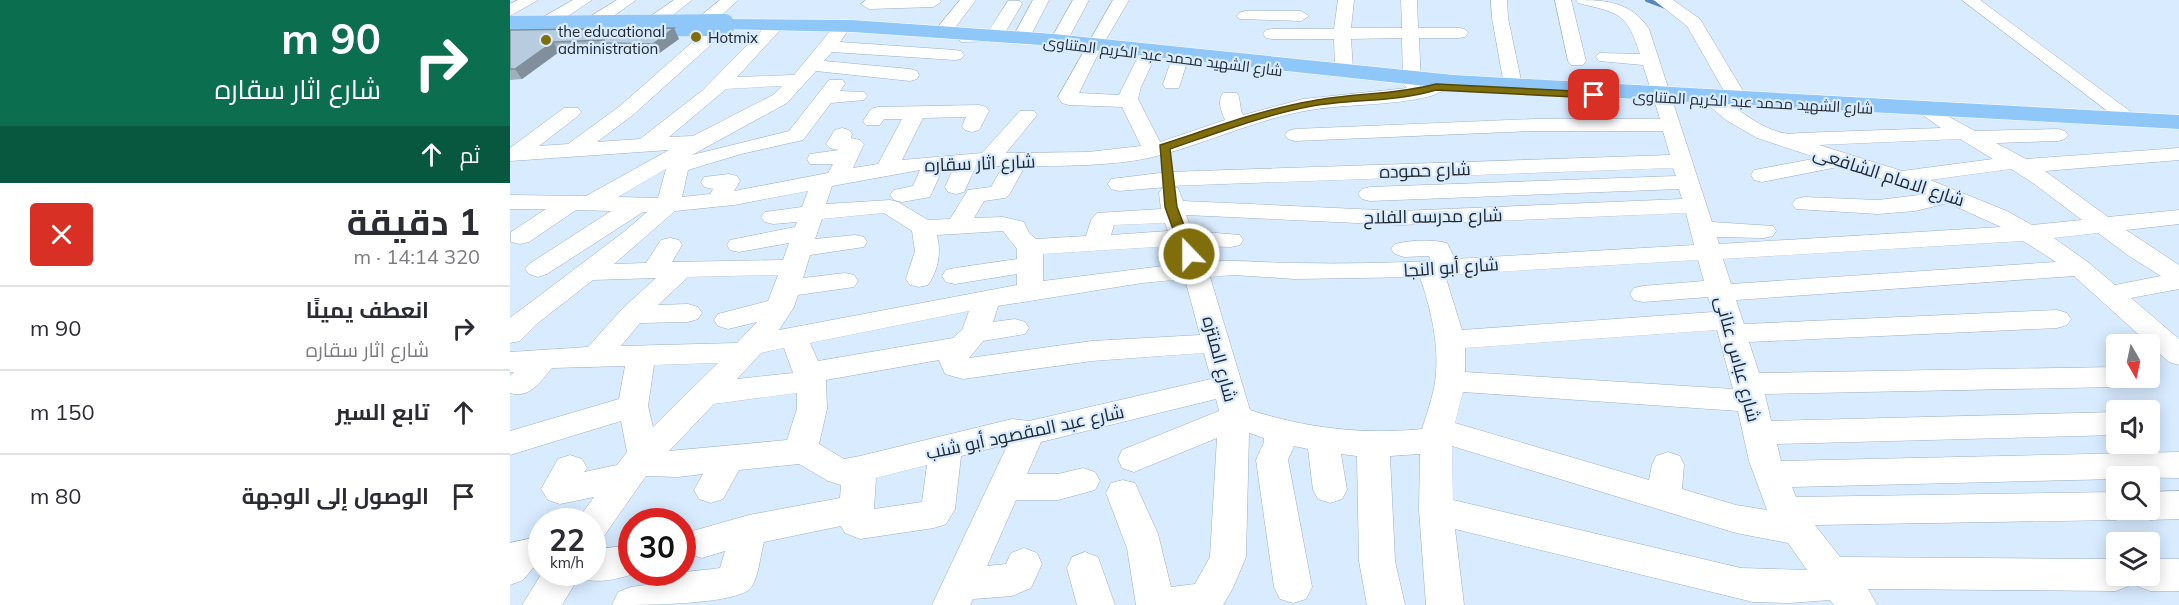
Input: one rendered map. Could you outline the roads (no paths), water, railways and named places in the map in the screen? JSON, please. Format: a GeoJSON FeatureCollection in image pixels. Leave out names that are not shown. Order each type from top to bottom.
{"type":"FeatureCollection","features":[{"type":"Feature","properties":{"kind":"main road","name":"شارع الشهيد محمد عبد الكريم المتناوى"},"geometry":{"type":"LineString","coordinates":[[510,26],[715,25],[903,30],[946,35],[1039,40],[1047,44],[1344,69],[1412,81]]}},
{"type":"Feature","properties":{"kind":"main road","name":"شارع الشهيد محمد عبد الكريم المتناوى"},"geometry":{"type":"LineString","coordinates":[[1094,47],[1179,59],[1439,84],[2179,122]]}},
{"type":"Feature","properties":{"kind":"main road","name":"شارع الشهيد محمد عبد الكريم المتناوى"},"geometry":{"type":"LineString","coordinates":[[1439,84],[1513,85],[1662,95]]}},
{"type":"Feature","properties":{"kind":"main road","name":"شارع الشهيد محمد عبد الكريم المتناوى"},"geometry":{"type":"LineString","coordinates":[[1724,98],[1927,111],[1982,112],[2179,127]]}},
{"type":"Feature","properties":{"kind":"street"},"geometry":{"type":"LineString","coordinates":[[510,12],[530,0]]}},
{"type":"Feature","properties":{"kind":"street"},"geometry":{"type":"LineString","coordinates":[[544,24],[584,0]]}},
{"type":"Feature","properties":{"kind":"street"},"geometry":{"type":"LineString","coordinates":[[592,23],[628,0]]}},
{"type":"Feature","properties":{"kind":"street"},"geometry":{"type":"LineString","coordinates":[[510,26],[592,23],[648,26],[684,0]]}},
{"type":"Feature","properties":{"kind":"street"},"geometry":{"type":"LineString","coordinates":[[574,150],[627,110],[715,25],[730,0]]}},
{"type":"Feature","properties":{"kind":"street"},"geometry":{"type":"LineString","coordinates":[[932,53],[968,0]]}},
{"type":"Feature","properties":{"kind":"street"},"geometry":{"type":"LineString","coordinates":[[1039,40],[1041,0]]}},
{"type":"Feature","properties":{"kind":"street"},"geometry":{"type":"LineString","coordinates":[[1039,40],[1081,0]]}},
{"type":"Feature","properties":{"kind":"street"},"geometry":{"type":"LineString","coordinates":[[1121,0],[1094,47],[1069,99],[1129,101],[1131,87],[1147,55]]}},
{"type":"Feature","properties":{"kind":"street"},"geometry":{"type":"LineString","coordinates":[[1499,0],[1500,18],[1513,85]]}},
{"type":"Feature","properties":{"kind":"street"},"geometry":{"type":"LineString","coordinates":[[1563,0],[1577,61]]}},
{"type":"Feature","properties":{"kind":"street"},"geometry":{"type":"LineString","coordinates":[[1584,0],[1615,8],[1636,22]]}},
{"type":"Feature","properties":{"kind":"street"},"geometry":{"type":"LineString","coordinates":[[1663,0],[1694,23],[1724,98]]}},
{"type":"Feature","properties":{"kind":"street"},"geometry":{"type":"LineString","coordinates":[[1970,0],[2129,118]]}},
{"type":"Feature","properties":{"kind":"street"},"geometry":{"type":"LineString","coordinates":[[520,237],[580,204],[759,115],[790,90],[828,46],[871,2],[925,2],[903,30]]}},
{"type":"Feature","properties":{"kind":"street"},"geometry":{"type":"LineString","coordinates":[[994,37],[1008,2]]}},
{"type":"Feature","properties":{"kind":"street"},"geometry":{"type":"LineString","coordinates":[[1245,16],[1409,16],[1459,33]]}},
{"type":"Feature","properties":{"kind":"street"},"geometry":{"type":"LineString","coordinates":[[1272,34],[1337,16]]}},
{"type":"Feature","properties":{"kind":"street"},"geometry":{"type":"LineString","coordinates":[[1337,16],[1344,69]]}},
{"type":"Feature","properties":{"kind":"street"},"geometry":{"type":"LineString","coordinates":[[1409,16],[1412,81]]}},
{"type":"Feature","properties":{"kind":"street"},"geometry":{"type":"LineString","coordinates":[[1605,21],[1636,22]]}},
{"type":"Feature","properties":{"kind":"street","name":"شارع عباس عنانى"},"geometry":{"type":"LineString","coordinates":[[1636,22],[1652,60],[1672,125],[1771,475],[1792,521],[1842,587]]}},
{"type":"Feature","properties":{"kind":"street"},"geometry":{"type":"LineString","coordinates":[[510,32],[715,25],[774,28],[847,27],[946,35]]}},
{"type":"Feature","properties":{"kind":"street"},"geometry":{"type":"LineString","coordinates":[[646,145],[697,106],[774,28]]}},
{"type":"Feature","properties":{"kind":"street"},"geometry":{"type":"LineString","coordinates":[[1622,39],[1645,41]]}},
{"type":"Feature","properties":{"kind":"street"},"geometry":{"type":"LineString","coordinates":[[828,46],[954,54]]}},
{"type":"Feature","properties":{"kind":"street"},"geometry":{"type":"LineString","coordinates":[[1605,57],[1652,60]]}},
{"type":"Feature","properties":{"kind":"street"},"geometry":{"type":"LineString","coordinates":[[1172,84],[1179,59]]}},
{"type":"Feature","properties":{"kind":"street"},"geometry":{"type":"LineString","coordinates":[[722,82],[805,73],[910,75]]}},
{"type":"Feature","properties":{"kind":"street","name":"شارع اثار سقاره"},"geometry":{"type":"LineString","coordinates":[[512,203],[668,205],[715,191],[826,174],[886,169],[927,157],[1017,161],[1090,159],[1168,185],[1236,123],[1322,102],[1424,92],[1439,84]]}},
{"type":"Feature","properties":{"kind":"street"},"geometry":{"type":"LineString","coordinates":[[512,155],[646,145],[686,153],[736,149],[794,137],[793,129],[830,91],[857,96]]}},
{"type":"Feature","properties":{"kind":"street"},"geometry":{"type":"LineString","coordinates":[[1391,95],[1415,181]]}},
{"type":"Feature","properties":{"kind":"street"},"geometry":{"type":"LineString","coordinates":[[1230,97],[1229,106],[1236,123]]}},
{"type":"Feature","properties":{"kind":"street","name":"شارع الامام الشافعى"},"geometry":{"type":"LineString","coordinates":[[1724,98],[1747,125],[1777,140],[1951,195],[2029,233],[2080,268],[2179,355]]}},
{"type":"Feature","properties":{"kind":"street","name":"شارع المنتزه"},"geometry":{"type":"LineString","coordinates":[[1129,101],[1168,185],[1198,278],[1236,417],[1233,431],[1228,557],[1225,571],[1204,602]]}},
{"type":"Feature","properties":{"kind":"street"},"geometry":{"type":"LineString","coordinates":[[727,106],[759,115]]}},
{"type":"Feature","properties":{"kind":"street"},"geometry":{"type":"LineString","coordinates":[[1285,110],[1304,159]]}},
{"type":"Feature","properties":{"kind":"street"},"geometry":{"type":"LineString","coordinates":[[873,121],[878,113],[979,111],[972,126]]}},
{"type":"Feature","properties":{"kind":"street"},"geometry":{"type":"LineString","coordinates":[[1927,111],[2016,162],[2175,273]]}},
{"type":"Feature","properties":{"kind":"street"},"geometry":{"type":"LineString","coordinates":[[512,155],[571,112]]}},
{"type":"Feature","properties":{"kind":"street"},"geometry":{"type":"LineString","coordinates":[[886,169],[916,112]]}},
{"type":"Feature","properties":{"kind":"street"},"geometry":{"type":"LineString","coordinates":[[956,187],[978,160],[1028,115]]}},
{"type":"Feature","properties":{"kind":"street"},"geometry":{"type":"LineString","coordinates":[[1565,125],[1578,148]]}},
{"type":"Feature","properties":{"kind":"street"},"geometry":{"type":"LineString","coordinates":[[1295,135],[1513,126],[1672,125]]}},
{"type":"Feature","properties":{"kind":"street"},"geometry":{"type":"LineString","coordinates":[[1513,126],[1523,147]]}},
{"type":"Feature","properties":{"kind":"street"},"geometry":{"type":"LineString","coordinates":[[1463,128],[1477,168]]}},
{"type":"Feature","properties":{"kind":"street"},"geometry":{"type":"LineString","coordinates":[[605,508],[636,464],[764,332],[795,259],[826,174],[848,156],[853,144],[837,144],[842,134]]}},
{"type":"Feature","properties":{"kind":"street"},"geometry":{"type":"LineString","coordinates":[[1777,140],[2058,135]]}},
{"type":"Feature","properties":{"kind":"street"},"geometry":{"type":"LineString","coordinates":[[1900,177],[2088,152]]}},
{"type":"Feature","properties":{"kind":"street"},"geometry":{"type":"LineString","coordinates":[[595,281],[634,236],[668,205],[686,153]]}},
{"type":"Feature","properties":{"kind":"street"},"geometry":{"type":"LineString","coordinates":[[2016,162],[2179,154]]}},
{"type":"Feature","properties":{"kind":"street"},"geometry":{"type":"LineString","coordinates":[[902,195],[924,190],[927,157]]}},
{"type":"Feature","properties":{"kind":"street"},"geometry":{"type":"LineString","coordinates":[[1762,175],[1851,162],[1925,159]]}},
{"type":"Feature","properties":{"kind":"street"},"geometry":{"type":"LineString","coordinates":[[958,226],[976,195],[997,193],[1001,190],[1017,161]]}},
{"type":"Feature","properties":{"kind":"street"},"geometry":{"type":"LineString","coordinates":[[514,373],[544,359],[748,349],[793,336],[986,300],[1029,268],[1096,243],[1168,185],[1207,162]]}},
{"type":"Feature","properties":{"kind":"street","name":"شارع حموده"},"geometry":{"type":"LineString","coordinates":[[1168,185],[1415,181],[1477,168],[1694,206]]}},
{"type":"Feature","properties":{"kind":"street"},"geometry":{"type":"LineString","coordinates":[[1370,194],[1415,181],[2029,233],[2179,217]]}},
{"type":"Feature","properties":{"kind":"street"},"geometry":{"type":"LineString","coordinates":[[1119,184],[1168,185],[1231,240]]}},
{"type":"Feature","properties":{"kind":"street","name":"شارع مدرسه الفلاح"},"geometry":{"type":"LineString","coordinates":[[1168,185],[1400,218],[1694,206]]}},
{"type":"Feature","properties":{"kind":"street"},"geometry":{"type":"LineString","coordinates":[[1804,204],[1906,205],[1951,195]]}},
{"type":"Feature","properties":{"kind":"street"},"geometry":{"type":"LineString","coordinates":[[538,269],[636,206]]}},
{"type":"Feature","properties":{"kind":"street"},"geometry":{"type":"LineString","coordinates":[[728,320],[795,259],[881,206],[890,207],[923,228],[1010,225],[1015,227],[1029,268]]}},
{"type":"Feature","properties":{"kind":"street"},"geometry":{"type":"LineString","coordinates":[[1694,206],[1764,231]]}},
{"type":"Feature","properties":{"kind":"street","name":"شارع أبو النجا"},"geometry":{"type":"LineString","coordinates":[[1198,278],[1252,267],[1341,272],[1438,268],[1694,206]]}},
{"type":"Feature","properties":{"kind":"street"},"geometry":{"type":"LineString","coordinates":[[773,217],[795,259]]}},
{"type":"Feature","properties":{"kind":"street"},"geometry":{"type":"LineString","coordinates":[[920,279],[928,251],[923,228]]}},
{"type":"Feature","properties":{"kind":"street"},"geometry":{"type":"LineString","coordinates":[[597,356],[667,271],[665,240],[634,236]]}},
{"type":"Feature","properties":{"kind":"street"},"geometry":{"type":"LineString","coordinates":[[510,334],[529,316],[595,281],[622,271],[667,271],[795,259],[855,242]]}},
{"type":"Feature","properties":{"kind":"street"},"geometry":{"type":"LineString","coordinates":[[739,245],[795,259],[845,281]]}},
{"type":"Feature","properties":{"kind":"street"},"geometry":{"type":"LineString","coordinates":[[1404,249],[1438,248],[1438,268],[1450,340],[1450,381],[1437,435],[1436,510],[1445,605]]}},
{"type":"Feature","properties":{"kind":"street"},"geometry":{"type":"LineString","coordinates":[[955,276],[1029,268],[1198,278]]}},
{"type":"Feature","properties":{"kind":"street"},"geometry":{"type":"LineString","coordinates":[[1643,294],[2080,268]]}},
{"type":"Feature","properties":{"kind":"street"},"geometry":{"type":"LineString","coordinates":[[2110,294],[2175,273]]}},
{"type":"Feature","properties":{"kind":"street"},"geometry":{"type":"LineString","coordinates":[[1104,297],[1198,278]]}},
{"type":"Feature","properties":{"kind":"street"},"geometry":{"type":"LineString","coordinates":[[986,300],[954,363],[956,367],[963,369],[1092,351],[1215,343]]}},
{"type":"Feature","properties":{"kind":"street"},"geometry":{"type":"LineString","coordinates":[[632,315],[688,313]]}},
{"type":"Feature","properties":{"kind":"street"},"geometry":{"type":"LineString","coordinates":[[1450,340],[1574,341],[1730,327],[2057,319]]}},
{"type":"Feature","properties":{"kind":"street"},"geometry":{"type":"LineString","coordinates":[[705,394],[810,377],[1015,328]]}},
{"type":"Feature","properties":{"kind":"street"},"geometry":{"type":"LineString","coordinates":[[570,468],[558,489],[561,491],[636,464],[678,464],[804,451],[803,437],[812,411],[810,377],[793,336]]}},
{"type":"Feature","properties":{"kind":"street"},"geometry":{"type":"LineString","coordinates":[[510,343],[515,345],[510,353]]}},
{"type":"Feature","properties":{"kind":"street"},"geometry":{"type":"LineString","coordinates":[[636,464],[633,406],[641,355]]}},
{"type":"Feature","properties":{"kind":"street"},"geometry":{"type":"LineString","coordinates":[[1450,381],[1748,392],[2106,377]]}},
{"type":"Feature","properties":{"kind":"street","name":"شارع عبد المقصود أبو شنب"},"geometry":{"type":"LineString","coordinates":[[804,451],[840,472],[860,469],[1012,431],[1029,434],[1227,386]]}},
{"type":"Feature","properties":{"kind":"street"},"geometry":{"type":"LineString","coordinates":[[510,443],[633,406]]}},
{"type":"Feature","properties":{"kind":"street"},"geometry":{"type":"LineString","coordinates":[[1134,459],[1236,417],[1279,431],[1323,441],[1373,445],[1437,435],[1747,521],[1792,521],[2106,506]]}},
{"type":"Feature","properties":{"kind":"street"},"geometry":{"type":"LineString","coordinates":[[1758,433],[2106,424]]}},
{"type":"Feature","properties":{"kind":"street"},"geometry":{"type":"LineString","coordinates":[[1279,431],[1280,442],[1272,460],[1293,587]]}},
{"type":"Feature","properties":{"kind":"street"},"geometry":{"type":"LineString","coordinates":[[956,595],[1029,434]]}},
{"type":"Feature","properties":{"kind":"street"},"geometry":{"type":"LineString","coordinates":[[1323,441],[1330,490]]}},
{"type":"Feature","properties":{"kind":"street"},"geometry":{"type":"LineString","coordinates":[[1373,445],[1377,504],[1377,561],[1386,605]]}},
{"type":"Feature","properties":{"kind":"street"},"geometry":{"type":"LineString","coordinates":[[860,469],[856,504],[857,523],[860,525],[934,514],[938,509],[945,449]]}},
{"type":"Feature","properties":{"kind":"street"},"geometry":{"type":"LineString","coordinates":[[711,490],[728,460]]}},
{"type":"Feature","properties":{"kind":"street"},"geometry":{"type":"LineString","coordinates":[[1664,497],[1668,465]]}},
{"type":"Feature","properties":{"kind":"street"},"geometry":{"type":"LineString","coordinates":[[1771,475],[2179,465]]}},
{"type":"Feature","properties":{"kind":"street"},"geometry":{"type":"LineString","coordinates":[[1005,487],[1058,487],[1083,481]]}},
{"type":"Feature","properties":{"kind":"street"},"geometry":{"type":"LineString","coordinates":[[1123,493],[1136,517],[1145,544],[1157,605],[1204,602]]}},
{"type":"Feature","properties":{"kind":"street"},"geometry":{"type":"LineString","coordinates":[[702,543],[749,530],[847,512],[856,504]]}},
{"type":"Feature","properties":{"kind":"street"},"geometry":{"type":"LineString","coordinates":[[2160,506],[2179,506]]}},
{"type":"Feature","properties":{"kind":"street"},"geometry":{"type":"LineString","coordinates":[[1436,510],[1741,584],[1775,588],[2106,575]]}},
{"type":"Feature","properties":{"kind":"street"},"geometry":{"type":"LineString","coordinates":[[631,604],[668,602],[675,592],[727,583],[736,578],[749,530]]}},
{"type":"Feature","properties":{"kind":"street"},"geometry":{"type":"LineString","coordinates":[[510,569],[522,554],[528,553]]}},
{"type":"Feature","properties":{"kind":"street"},"geometry":{"type":"LineString","coordinates":[[956,595],[1012,580],[1018,577],[1024,564]]}},
{"type":"Feature","properties":{"kind":"street"},"geometry":{"type":"LineString","coordinates":[[1085,568],[1096,605]]}},
{"type":"Feature","properties":{"kind":"street"},"geometry":{"type":"LineString","coordinates":[[2160,575],[2179,575]]}},
{"type":"Feature","properties":{"kind":"street"},"geometry":{"type":"LineString","coordinates":[[541,605],[553,586]]}},
{"type":"Feature","properties":{"kind":"waterway"},"geometry":{"type":"LineString","coordinates":[[1647,0],[1666,7]]}},
{"type":"Feature","properties":{"kind":"place","name":"Hotmix"},"geometry":{"type":"Point","coordinates":[696,37]}},
{"type":"Feature","properties":{"kind":"place","name":"the educational administration"},"geometry":{"type":"Point","coordinates":[546,40]}}]}
